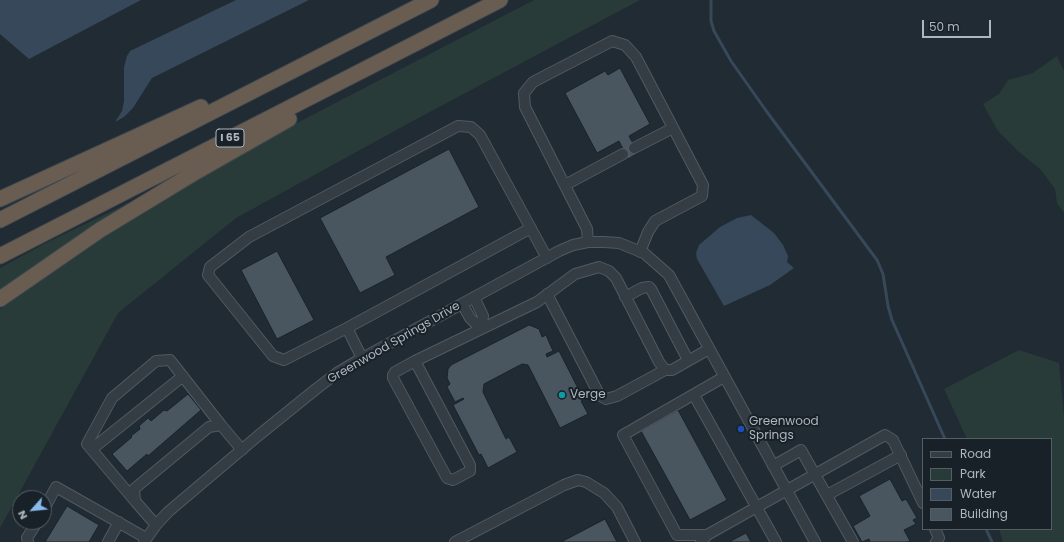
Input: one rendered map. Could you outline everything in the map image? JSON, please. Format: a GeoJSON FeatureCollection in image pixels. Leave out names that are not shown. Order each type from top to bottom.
{"type":"FeatureCollection","features":[{"type":"Feature","properties":{"kind":"highway","name":"I 65"},"geometry":{"type":"LineString","coordinates":[[0,220],[431,0]]}},
{"type":"Feature","properties":{"kind":"highway","name":"I 65"},"geometry":{"type":"LineString","coordinates":[[0,256],[500,0]]}},
{"type":"Feature","properties":{"kind":"highway"},"geometry":{"type":"LineString","coordinates":[[0,299],[100,230],[194,172],[461,20]]}},
{"type":"Feature","properties":{"kind":"highway"},"geometry":{"type":"LineString","coordinates":[[0,199],[384,24]]}},
{"type":"Feature","properties":{"kind":"street"},"geometry":{"type":"LineString","coordinates":[[588,242],[588,229],[525,107],[524,93],[532,82],[612,41],[625,45],[636,56],[703,185],[702,196],[655,222],[648,232],[640,252],[656,263],[669,275],[815,542]]}},
{"type":"Feature","properties":{"kind":"street"},"geometry":{"type":"LineString","coordinates":[[531,228],[347,328],[284,360],[272,356],[208,275],[210,267],[249,237],[458,126],[471,127],[480,135],[531,228],[547,258]]}},
{"type":"Feature","properties":{"kind":"street"},"geometry":{"type":"LineString","coordinates":[[634,148],[673,128]]}},
{"type":"Feature","properties":{"kind":"street"},"geometry":{"type":"LineString","coordinates":[[565,185],[623,154]]}},
{"type":"Feature","properties":{"kind":"street","name":"Greenwood Springs Drive"},"geometry":{"type":"LineString","coordinates":[[145,540],[168,512],[316,388],[362,358],[573,245],[588,242],[619,243],[640,252]]}},
{"type":"Feature","properties":{"kind":"street"},"geometry":{"type":"LineString","coordinates":[[415,361],[470,465],[470,471],[453,480],[447,478],[393,378],[393,375],[395,372],[415,361],[537,302],[575,274],[599,267],[609,271],[616,278],[659,362],[665,370]]}},
{"type":"Feature","properties":{"kind":"street"},"geometry":{"type":"LineString","coordinates":[[625,297],[642,288],[651,289],[688,360]]}},
{"type":"Feature","properties":{"kind":"street"},"geometry":{"type":"LineString","coordinates":[[547,294],[600,396],[606,399],[617,396],[665,370],[672,370],[709,349]]}},
{"type":"Feature","properties":{"kind":"street"},"geometry":{"type":"LineString","coordinates":[[474,297],[483,316],[481,329]]}},
{"type":"Feature","properties":{"kind":"street"},"geometry":{"type":"LineString","coordinates":[[462,304],[470,318],[481,329]]}},
{"type":"Feature","properties":{"kind":"street"},"geometry":{"type":"LineString","coordinates":[[347,328],[362,358]]}},
{"type":"Feature","properties":{"kind":"street"},"geometry":{"type":"LineString","coordinates":[[156,525],[87,444],[112,398],[156,361],[170,360],[242,450]]}},
{"type":"Feature","properties":{"kind":"street"},"geometry":{"type":"LineString","coordinates":[[92,449],[183,376]]}},
{"type":"Feature","properties":{"kind":"street"},"geometry":{"type":"LineString","coordinates":[[724,377],[623,435],[677,535],[704,538],[756,506],[885,434],[893,440],[922,501]]}},
{"type":"Feature","properties":{"kind":"street"},"geometry":{"type":"LineString","coordinates":[[694,395],[776,542]]}},
{"type":"Feature","properties":{"kind":"street"},"geometry":{"type":"LineString","coordinates":[[135,501],[134,489],[210,427],[221,425]]}},
{"type":"Feature","properties":{"kind":"street"},"geometry":{"type":"LineString","coordinates":[[773,466],[801,450],[853,542]]}},
{"type":"Feature","properties":{"kind":"street"},"geometry":{"type":"LineString","coordinates":[[827,495],[901,455]]}},
{"type":"Feature","properties":{"kind":"street"},"geometry":{"type":"LineString","coordinates":[[455,542],[564,485],[578,480],[586,482],[604,493],[617,507],[635,542]]}},
{"type":"Feature","properties":{"kind":"street"},"geometry":{"type":"LineString","coordinates":[[52,494],[56,487],[119,522],[145,540]]}},
{"type":"Feature","properties":{"kind":"street"},"geometry":{"type":"LineString","coordinates":[[108,542],[119,522]]}},
{"type":"Feature","properties":{"kind":"street"},"geometry":{"type":"LineString","coordinates":[[28,542],[27,538],[32,530]]}},
{"type":"Feature","properties":{"kind":"street"},"geometry":{"type":"LineString","coordinates":[[935,530],[939,538],[936,542]]}},
{"type":"Feature","properties":{"kind":"green space"},"geometry":{"type":"Polygon","coordinates":[[[534,0],[640,0],[411,122],[236,218],[118,313],[21,490],[12,490],[12,506],[0,528],[0,309],[40,279],[118,227],[293,125],[534,0]]]}},
{"type":"Feature","properties":{"kind":"green space"},"geometry":{"type":"Polygon","coordinates":[[[1057,56],[1064,71],[1064,213],[1057,203],[1055,189],[1041,170],[1018,151],[998,131],[983,104],[999,94],[1008,80],[1033,73],[1057,56]]]}},
{"type":"Feature","properties":{"kind":"green space"},"geometry":{"type":"Polygon","coordinates":[[[151,192],[72,241],[0,290],[0,268],[42,245],[151,192]]]}},
{"type":"Feature","properties":{"kind":"green space"},"geometry":{"type":"Polygon","coordinates":[[[1019,350],[1059,363],[1064,416],[1064,542],[1003,542],[999,530],[1052,530],[1052,438],[967,438],[944,389],[1019,350]]]}},
{"type":"Feature","properties":{"kind":"water"},"geometry":{"type":"Polygon","coordinates":[[[0,0],[141,0],[29,59],[0,34],[0,0]]]}},
{"type":"Feature","properties":{"kind":"water"},"geometry":{"type":"Polygon","coordinates":[[[236,0],[309,0],[152,78],[133,108],[124,117],[115,122],[122,111],[124,101],[124,67],[130,51],[236,0]]]}},
{"type":"Feature","properties":{"kind":"water"},"geometry":{"type":"Polygon","coordinates":[[[751,215],[774,233],[783,245],[788,256],[787,262],[794,268],[770,285],[724,306],[697,259],[696,253],[699,245],[720,227],[737,218],[751,215]]]}},
{"type":"Feature","properties":{"kind":"building"},"geometry":{"type":"Polygon","coordinates":[[[620,68],[650,124],[629,136],[638,153],[628,159],[619,141],[597,153],[565,93],[605,71],[608,75],[620,68]]]}},
{"type":"Feature","properties":{"kind":"building"},"geometry":{"type":"Polygon","coordinates":[[[449,149],[479,207],[386,257],[395,275],[360,293],[320,218],[449,149]]]}},
{"type":"Feature","properties":{"kind":"building"},"geometry":{"type":"Polygon","coordinates":[[[277,251],[314,320],[277,339],[241,270],[277,251]]]}},
{"type":"Feature","properties":{"kind":"building","name":"Verge"},"geometry":{"type":"Polygon","coordinates":[[[529,325],[539,329],[542,337],[546,335],[553,351],[546,354],[547,357],[559,351],[584,400],[581,401],[588,414],[560,428],[528,365],[522,364],[484,384],[483,392],[506,439],[509,437],[517,452],[488,468],[481,454],[479,455],[453,405],[464,399],[463,398],[455,402],[447,387],[450,384],[447,378],[448,369],[451,365],[529,325]]]}},
{"type":"Feature","properties":{"kind":"building"},"geometry":{"type":"Polygon","coordinates":[[[188,394],[201,410],[148,456],[147,454],[127,471],[112,454],[140,429],[139,426],[148,418],[151,421],[164,410],[167,411],[188,394]]]}},
{"type":"Feature","properties":{"kind":"building"},"geometry":{"type":"Polygon","coordinates":[[[678,410],[727,500],[690,520],[641,431],[678,410]]]}},
{"type":"Feature","properties":{"kind":"building"},"geometry":{"type":"Polygon","coordinates":[[[890,479],[902,501],[906,499],[917,518],[913,520],[916,524],[904,530],[910,541],[870,542],[869,539],[862,542],[853,526],[870,516],[859,496],[890,479]]]}},
{"type":"Feature","properties":{"kind":"building"},"geometry":{"type":"Polygon","coordinates":[[[67,506],[99,525],[89,542],[45,542],[67,506]]]}},
{"type":"Feature","properties":{"kind":"building"},"geometry":{"type":"Polygon","coordinates":[[[605,519],[617,542],[561,542],[605,519]]]}},
{"type":"Feature","properties":{"kind":"building"},"geometry":{"type":"Polygon","coordinates":[[[746,533],[751,542],[729,542],[746,533]]]}},
{"type":"Feature","properties":{"kind":"waterway"},"geometry":{"type":"LineString","coordinates":[[711,0],[711,21],[714,31],[731,61],[877,260],[883,274],[888,306],[892,320],[945,438]]}},
{"type":"Feature","properties":{"kind":"waterway"},"geometry":{"type":"LineString","coordinates":[[986,530],[992,542]]}},
{"type":"Feature","properties":{"kind":"place","name":"Verge"},"geometry":{"type":"Point","coordinates":[562,395]}},
{"type":"Feature","properties":{"kind":"place","name":"Greenwood Springs"},"geometry":{"type":"Point","coordinates":[741,429]}}]}
